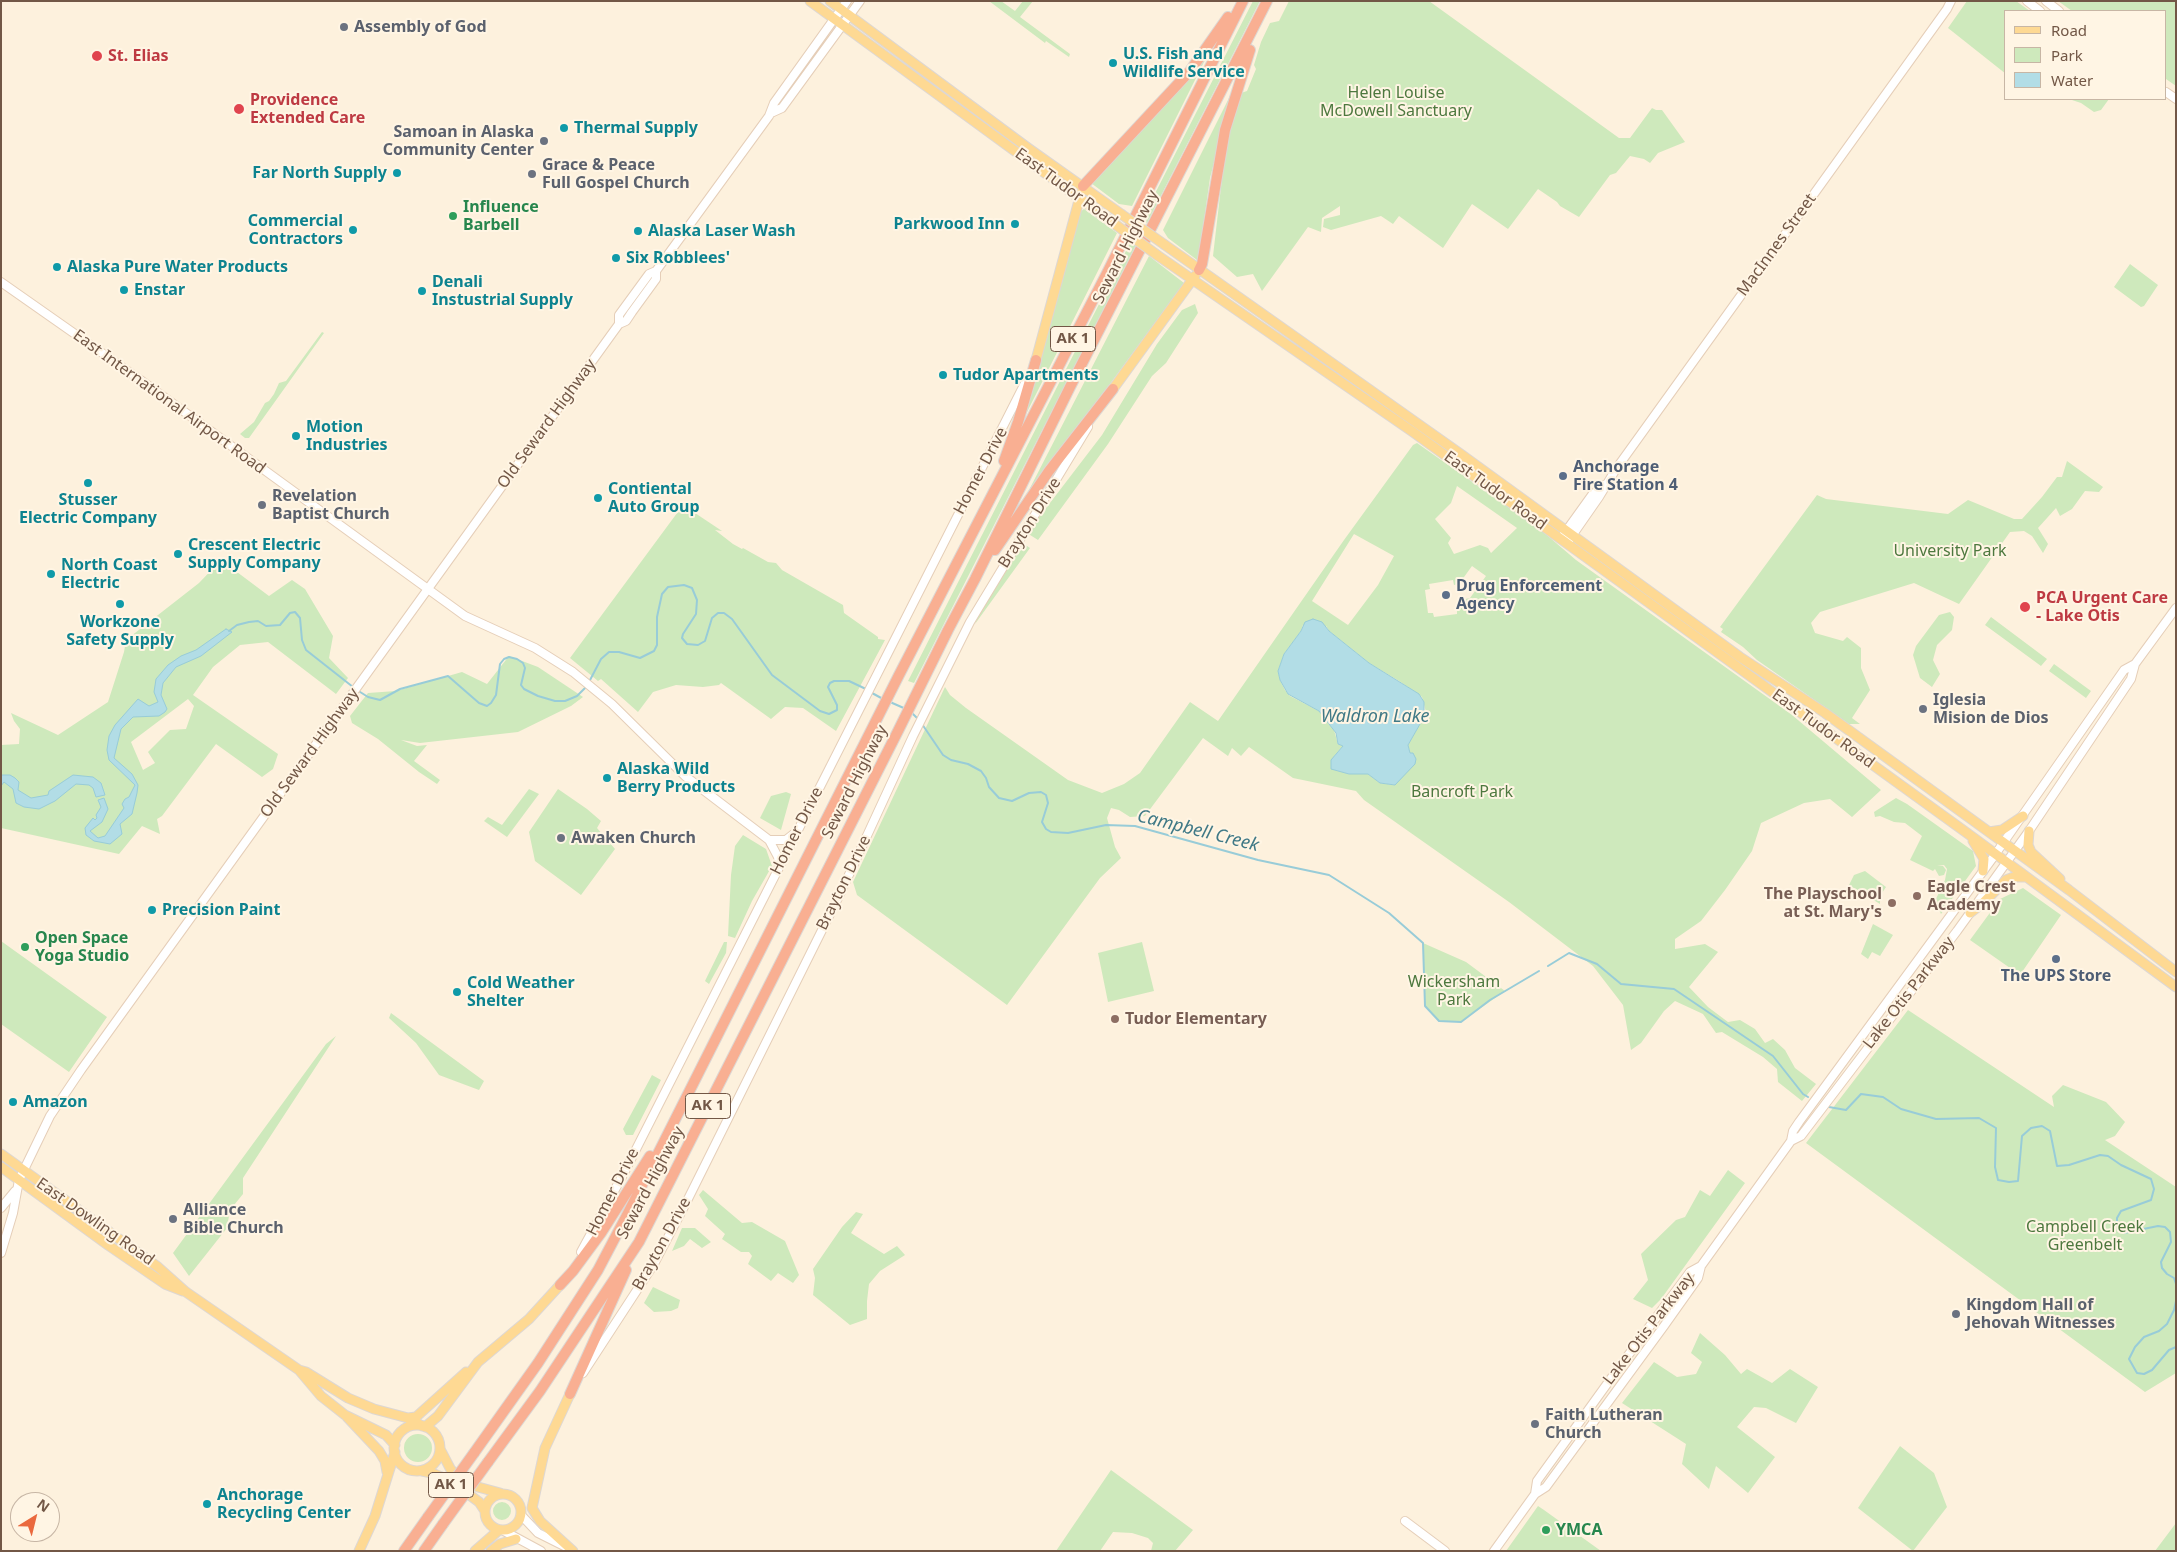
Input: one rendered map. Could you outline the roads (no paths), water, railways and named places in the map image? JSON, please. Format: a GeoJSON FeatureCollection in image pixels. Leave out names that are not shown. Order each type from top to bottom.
{"type":"FeatureCollection","features":[{"type":"Feature","properties":{"kind":"highway"},"geometry":{"type":"LineString","coordinates":[[1083,186],[1190,70],[1219,32],[1238,1]]}},
{"type":"Feature","properties":{"kind":"highway","name":"Seward Highway"},"geometry":{"type":"LineString","coordinates":[[404,1551],[538,1363],[598,1270],[876,721],[1107,273],[1243,1]]}},
{"type":"Feature","properties":{"kind":"highway"},"geometry":{"type":"LineString","coordinates":[[1199,270],[1202,264],[1226,130],[1246,60],[1268,1]]}},
{"type":"Feature","properties":{"kind":"highway","name":"Seward Highway"},"geometry":{"type":"LineString","coordinates":[[424,1551],[540,1391],[639,1242],[975,579],[1070,387],[1268,1]]}},
{"type":"Feature","properties":{"kind":"highway"},"geometry":{"type":"LineString","coordinates":[[989,502],[1018,422],[1036,360]]}},
{"type":"Feature","properties":{"kind":"highway"},"geometry":{"type":"LineString","coordinates":[[975,579],[1049,471],[1113,389]]}},
{"type":"Feature","properties":{"kind":"highway"},"geometry":{"type":"LineString","coordinates":[[560,1285],[573,1271],[601,1233],[678,1113]]}},
{"type":"Feature","properties":{"kind":"highway"},"geometry":{"type":"LineString","coordinates":[[570,1394],[639,1242]]}},
{"type":"Feature","properties":{"kind":"main road","name":"East Tudor Road"},"geometry":{"type":"LineString","coordinates":[[810,1],[1157,255],[1413,432],[2007,862],[2176,987]]}},
{"type":"Feature","properties":{"kind":"main road","name":"East Tudor Road"},"geometry":{"type":"LineString","coordinates":[[830,1],[1028,148],[1420,424],[1740,657],[1821,710],[2069,890],[2176,972]]}},
{"type":"Feature","properties":{"kind":"main road","name":"Old Seward Highway"},"geometry":{"type":"LineString","coordinates":[[619,324],[619,315],[631,298],[649,274],[656,271],[771,113],[774,103],[847,1]]}},
{"type":"Feature","properties":{"kind":"main road","name":"Old Seward Highway"},"geometry":{"type":"LineString","coordinates":[[771,113],[782,108],[860,1]]}},
{"type":"Feature","properties":{"kind":"main road"},"geometry":{"type":"LineString","coordinates":[[2027,1],[2039,10]]}},
{"type":"Feature","properties":{"kind":"main road"},"geometry":{"type":"LineString","coordinates":[[2046,1],[2058,10]]}},
{"type":"Feature","properties":{"kind":"main road","name":"MacInnes Street"},"geometry":{"type":"LineString","coordinates":[[1564,541],[1599,497],[1605,484],[1952,3]]}},
{"type":"Feature","properties":{"kind":"main road","name":"Homer Drive"},"geometry":{"type":"LineString","coordinates":[[423,1426],[438,1416],[478,1362],[529,1320],[560,1285],[595,1230],[858,709],[1016,404],[1036,360],[1083,186]]}},
{"type":"Feature","properties":{"kind":"main road","name":"Brayton Drive"},"geometry":{"type":"LineString","coordinates":[[522,1513],[533,1499],[546,1448],[570,1394],[654,1264],[841,892],[970,622],[996,576],[1113,389],[1199,270]]}},
{"type":"Feature","properties":{"kind":"main road","name":"Old Seward Highway"},"geometry":{"type":"LineString","coordinates":[[1,1253],[23,1170],[50,1116],[81,1070],[619,324],[626,321],[656,279],[656,271]]}},
{"type":"Feature","properties":{"kind":"main road","name":"East International Airport Road"},"geometry":{"type":"LineString","coordinates":[[1,282],[142,381],[427,591],[465,616],[535,648],[573,672],[602,696],[685,776],[769,840],[778,857],[779,868]]}},
{"type":"Feature","properties":{"kind":"main road"},"geometry":{"type":"LineString","coordinates":[[631,298],[632,312]]}},
{"type":"Feature","properties":{"kind":"main road","name":"Lake Otis Parkway"},"geometry":{"type":"LineString","coordinates":[[1791,1140],[1801,1136],[2029,832],[2132,679],[2135,664],[2176,608]]}},
{"type":"Feature","properties":{"kind":"main road","name":"Lake Otis Parkway"},"geometry":{"type":"LineString","coordinates":[[1494,1551],[1536,1494],[1546,1487],[1664,1326],[1698,1278],[1701,1266],[1791,1140],[1793,1131],[1821,1091],[1983,871],[2124,670],[2135,664]]}},
{"type":"Feature","properties":{"kind":"main road"},"geometry":{"type":"LineString","coordinates":[[2109,711],[2110,699],[2121,682],[2124,670]]}},
{"type":"Feature","properties":{"kind":"main road"},"geometry":{"type":"LineString","coordinates":[[2086,745],[2088,734],[2097,718],[2096,711]]}},
{"type":"Feature","properties":{"kind":"main road"},"geometry":{"type":"LineString","coordinates":[[1988,832],[2002,830],[2022,816]]}},
{"type":"Feature","properties":{"kind":"main road"},"geometry":{"type":"LineString","coordinates":[[769,840],[786,840],[797,831]]}},
{"type":"Feature","properties":{"kind":"main road"},"geometry":{"type":"LineString","coordinates":[[2029,832],[2028,845],[2031,852],[2053,871],[2069,890]]}},
{"type":"Feature","properties":{"kind":"main road"},"geometry":{"type":"LineString","coordinates":[[1967,833],[1982,853],[1984,861],[1983,871]]}},
{"type":"Feature","properties":{"kind":"main road"},"geometry":{"type":"LineString","coordinates":[[1970,913],[2006,880],[2012,877],[2026,877]]}},
{"type":"Feature","properties":{"kind":"main road","name":"East Dowling Road"},"geometry":{"type":"LineString","coordinates":[[1,1154],[158,1266],[186,1292],[300,1370],[348,1398],[374,1409],[408,1418],[423,1426]]}},
{"type":"Feature","properties":{"kind":"main road","name":"East Dowling Road"},"geometry":{"type":"LineString","coordinates":[[1,1167],[18,1185],[157,1278],[186,1292]]}},
{"type":"Feature","properties":{"kind":"main road","name":"Old Seward Highway"},"geometry":{"type":"LineString","coordinates":[[1,1208],[18,1185]]}},
{"type":"Feature","properties":{"kind":"main road","name":"Lake Otis Parkway"},"geometry":{"type":"LineString","coordinates":[[1536,1494],[1537,1481],[1578,1424],[1690,1272],[1701,1266]]}},
{"type":"Feature","properties":{"kind":"main road"},"geometry":{"type":"LineString","coordinates":[[408,1418],[416,1417],[430,1406],[478,1362]]}},
{"type":"Feature","properties":{"kind":"main road","name":"East Dowling Road"},"geometry":{"type":"LineString","coordinates":[[300,1370],[320,1396],[345,1415],[386,1436],[395,1449]]}},
{"type":"Feature","properties":{"kind":"main road"},"geometry":{"type":"LineString","coordinates":[[345,1415],[379,1452],[384,1461],[387,1475]]}},
{"type":"Feature","properties":{"kind":"main road"},"geometry":{"type":"LineString","coordinates":[[359,1551],[375,1516],[397,1438],[407,1428],[423,1426],[437,1437],[440,1449],[451,1470],[478,1487],[508,1494],[518,1501],[522,1513],[538,1533],[572,1551]]}},
{"type":"Feature","properties":{"kind":"main road"},"geometry":{"type":"LineString","coordinates":[[395,1449],[402,1465],[408,1469],[432,1473],[451,1481],[479,1502],[485,1511],[490,1525],[541,1551]]}},
{"type":"Feature","properties":{"kind":"main road"},"geometry":{"type":"LineString","coordinates":[[421,1471],[427,1469],[436,1461],[440,1449]]}},
{"type":"Feature","properties":{"kind":"main road"},"geometry":{"type":"LineString","coordinates":[[485,1511],[492,1497],[508,1494]]}},
{"type":"Feature","properties":{"kind":"main road"},"geometry":{"type":"LineString","coordinates":[[533,1499],[532,1508],[540,1521],[572,1551]]}},
{"type":"Feature","properties":{"kind":"main road"},"geometry":{"type":"LineString","coordinates":[[474,1551],[501,1531],[515,1527],[522,1513]]}},
{"type":"Feature","properties":{"kind":"main road"},"geometry":{"type":"LineString","coordinates":[[1405,1521],[1445,1551]]}},
{"type":"Feature","properties":{"kind":"main road"},"geometry":{"type":"LineString","coordinates":[[491,1551],[500,1544],[516,1539]]}},
{"type":"Feature","properties":{"kind":"water","name":"Waldron Lake"},"geometry":{"type":"Polygon","coordinates":[[[1313,619],[1322,622],[1329,631],[1369,663],[1419,694],[1424,702],[1424,717],[1408,745],[1410,753],[1413,753],[1416,759],[1415,764],[1395,785],[1380,783],[1368,774],[1349,774],[1331,769],[1331,760],[1343,746],[1338,744],[1336,733],[1319,711],[1288,694],[1280,680],[1278,671],[1284,654],[1301,631],[1305,622],[1313,619]]]}},
{"type":"Feature","properties":{"kind":"water"},"geometry":{"type":"Polygon","coordinates":[[[226,629],[232,632],[201,656],[176,667],[163,683],[161,695],[167,709],[165,712],[159,716],[133,717],[121,729],[114,758],[132,774],[138,785],[132,814],[120,824],[122,834],[110,844],[94,841],[86,835],[85,828],[93,818],[95,820],[97,818],[96,815],[101,807],[98,800],[104,798],[108,809],[102,822],[90,831],[98,838],[105,836],[124,808],[122,804],[129,797],[135,785],[109,760],[107,750],[109,736],[115,725],[138,699],[149,706],[158,702],[154,692],[156,679],[168,665],[181,656],[196,650],[226,629]]]}},
{"type":"Feature","properties":{"kind":"water"},"geometry":{"type":"Polygon","coordinates":[[[1,775],[10,775],[15,778],[19,782],[18,790],[31,798],[48,795],[49,791],[73,775],[93,777],[101,783],[105,795],[96,797],[93,788],[89,785],[76,784],[55,801],[39,809],[24,807],[16,803],[13,789],[4,782],[1,786],[1,775]]]}},
{"type":"Feature","properties":{"kind":"waterway","name":"Campbell Creek"},"geometry":{"type":"LineString","coordinates":[[589,682],[601,659],[609,652],[619,652],[640,658],[654,651],[657,645],[657,617],[662,594],[668,587],[684,585],[692,588],[697,600],[696,614],[682,638],[687,644],[698,645],[705,641],[712,618],[718,613],[724,613],[732,619],[772,675],[820,711],[829,714],[837,710],[837,705],[828,687],[834,681],[849,681],[868,690]]}},
{"type":"Feature","properties":{"kind":"waterway","name":"Campbell Creek"},"geometry":{"type":"LineString","coordinates":[[229,631],[237,625],[249,622],[258,621],[266,626],[280,625],[290,613],[295,612],[300,618],[302,640],[306,650],[353,687]]}},
{"type":"Feature","properties":{"kind":"waterway","name":"Campbell Creek"},"geometry":{"type":"LineString","coordinates":[[357,690],[368,697],[380,700],[400,689],[448,676],[479,703],[487,706],[496,695],[500,664],[509,657],[523,663],[525,668],[521,685],[524,689],[538,696],[555,701],[565,701],[577,696],[587,686]]}},
{"type":"Feature","properties":{"kind":"waterway","name":"Campbell Creek"},"geometry":{"type":"LineString","coordinates":[[872,693],[883,699]]}},
{"type":"Feature","properties":{"kind":"waterway","name":"Campbell Creek"},"geometry":{"type":"LineString","coordinates":[[890,702],[906,709]]}},
{"type":"Feature","properties":{"kind":"waterway","name":"Campbell Creek"},"geometry":{"type":"LineString","coordinates":[[912,713],[919,720]]}},
{"type":"Feature","properties":{"kind":"waterway","name":"Campbell Creek"},"geometry":{"type":"LineString","coordinates":[[922,724],[943,755],[951,760],[968,764],[981,771],[989,787],[999,798],[1012,801],[1029,793],[1041,792],[1046,795],[1048,803],[1042,822],[1046,829],[1051,832],[1068,833],[1106,825],[1135,826],[1258,860],[1329,875],[1389,913],[1423,943],[1425,1006],[1439,1021],[1461,1022],[1490,1000],[1539,971]]}},
{"type":"Feature","properties":{"kind":"waterway","name":"Campbell Creek"},"geometry":{"type":"LineString","coordinates":[[1548,966],[1569,953],[1597,964],[1621,984],[1674,989],[1773,1056],[1803,1094],[1808,1097]]}},
{"type":"Feature","properties":{"kind":"waterway","name":"Campbell Creek"},"geometry":{"type":"LineString","coordinates":[[1829,1107],[1846,1110],[1861,1094],[1883,1097],[1901,1109],[1936,1119],[1979,1118],[1996,1128],[1995,1167],[1998,1180],[2009,1182],[2018,1181],[2022,1136],[2031,1128],[2042,1126],[2050,1131],[2057,1166],[2069,1165],[2100,1155],[2108,1156],[2121,1165],[2151,1179],[2154,1189],[2151,1200],[2121,1211],[2117,1218],[2117,1225],[2124,1233],[2158,1226],[2165,1227],[2170,1232],[2171,1242],[2161,1262],[2162,1268],[2174,1278],[2176,1284]]}},
{"type":"Feature","properties":{"kind":"waterway","name":"Campbell Creek"},"geometry":{"type":"LineString","coordinates":[[2176,1301],[2167,1324],[2159,1331],[2144,1337],[2135,1347],[2129,1359],[2137,1373],[2144,1374],[2152,1370],[2169,1350],[2176,1347]]}},
{"type":"Feature","properties":{"kind":"place","name":"Assembly of God"},"geometry":{"type":"Point","coordinates":[344,27]}},
{"type":"Feature","properties":{"kind":"place","name":"St. Elias"},"geometry":{"type":"Point","coordinates":[97,56]}},
{"type":"Feature","properties":{"kind":"place","name":"U.S. Fish and Wildlife Service"},"geometry":{"type":"Point","coordinates":[1113,63]}},
{"type":"Feature","properties":{"kind":"place","name":"Providence Extended Care"},"geometry":{"type":"Point","coordinates":[239,109]}},
{"type":"Feature","properties":{"kind":"place","name":"Thermal Supply"},"geometry":{"type":"Point","coordinates":[564,128]}},
{"type":"Feature","properties":{"kind":"place","name":"Samoan in Alaska Community Center"},"geometry":{"type":"Point","coordinates":[544,141]}},
{"type":"Feature","properties":{"kind":"place","name":"Far North Supply"},"geometry":{"type":"Point","coordinates":[397,173]}},
{"type":"Feature","properties":{"kind":"place","name":"Grace & Peace Full Gospel Church"},"geometry":{"type":"Point","coordinates":[532,174]}},
{"type":"Feature","properties":{"kind":"place","name":"Influence Barbell"},"geometry":{"type":"Point","coordinates":[453,216]}},
{"type":"Feature","properties":{"kind":"place","name":"Parkwood Inn"},"geometry":{"type":"Point","coordinates":[1015,224]}},
{"type":"Feature","properties":{"kind":"place","name":"Commercial Contractors"},"geometry":{"type":"Point","coordinates":[353,230]}},
{"type":"Feature","properties":{"kind":"place","name":"Alaska Laser Wash"},"geometry":{"type":"Point","coordinates":[638,231]}},
{"type":"Feature","properties":{"kind":"place","name":"Six Robblees'"},"geometry":{"type":"Point","coordinates":[616,258]}},
{"type":"Feature","properties":{"kind":"place","name":"Alaska Pure Water Products"},"geometry":{"type":"Point","coordinates":[57,267]}},
{"type":"Feature","properties":{"kind":"place","name":"Enstar"},"geometry":{"type":"Point","coordinates":[124,290]}},
{"type":"Feature","properties":{"kind":"place","name":"Denali Instustrial Supply"},"geometry":{"type":"Point","coordinates":[422,291]}},
{"type":"Feature","properties":{"kind":"place","name":"Tudor Apartments"},"geometry":{"type":"Point","coordinates":[943,375]}},
{"type":"Feature","properties":{"kind":"place","name":"Motion Industries"},"geometry":{"type":"Point","coordinates":[296,436]}},
{"type":"Feature","properties":{"kind":"place","name":"Anchorage Fire Station 4"},"geometry":{"type":"Point","coordinates":[1563,476]}},
{"type":"Feature","properties":{"kind":"place","name":"Stusser Electric Company"},"geometry":{"type":"Point","coordinates":[88,483]}},
{"type":"Feature","properties":{"kind":"place","name":"Contiental Auto Group"},"geometry":{"type":"Point","coordinates":[598,498]}},
{"type":"Feature","properties":{"kind":"place","name":"Revelation Baptist Church"},"geometry":{"type":"Point","coordinates":[262,505]}},
{"type":"Feature","properties":{"kind":"place","name":"Crescent Electric Supply Company"},"geometry":{"type":"Point","coordinates":[178,554]}},
{"type":"Feature","properties":{"kind":"place","name":"North Coast Electric"},"geometry":{"type":"Point","coordinates":[51,574]}},
{"type":"Feature","properties":{"kind":"place","name":"Drug Enforcement Agency"},"geometry":{"type":"Point","coordinates":[1446,595]}},
{"type":"Feature","properties":{"kind":"place","name":"Workzone Safety Supply"},"geometry":{"type":"Point","coordinates":[120,604]}},
{"type":"Feature","properties":{"kind":"place","name":"PCA Urgent Care - Lake Otis"},"geometry":{"type":"Point","coordinates":[2025,607]}},
{"type":"Feature","properties":{"kind":"place","name":"Iglesia Mision de Dios"},"geometry":{"type":"Point","coordinates":[1923,709]}},
{"type":"Feature","properties":{"kind":"place","name":"Alaska Wild Berry Products"},"geometry":{"type":"Point","coordinates":[607,778]}},
{"type":"Feature","properties":{"kind":"place","name":"Awaken Church"},"geometry":{"type":"Point","coordinates":[561,838]}},
{"type":"Feature","properties":{"kind":"place","name":"Eagle Crest Academy"},"geometry":{"type":"Point","coordinates":[1917,896]}},
{"type":"Feature","properties":{"kind":"place","name":"The Playschool at St. Mary's"},"geometry":{"type":"Point","coordinates":[1892,903]}},
{"type":"Feature","properties":{"kind":"place","name":"Precision Paint"},"geometry":{"type":"Point","coordinates":[152,910]}},
{"type":"Feature","properties":{"kind":"place","name":"Open Space Yoga Studio"},"geometry":{"type":"Point","coordinates":[25,947]}},
{"type":"Feature","properties":{"kind":"place","name":"The UPS Store"},"geometry":{"type":"Point","coordinates":[2056,959]}},
{"type":"Feature","properties":{"kind":"place","name":"Cold Weather Shelter"},"geometry":{"type":"Point","coordinates":[457,992]}},
{"type":"Feature","properties":{"kind":"place","name":"Tudor Elementary"},"geometry":{"type":"Point","coordinates":[1115,1019]}},
{"type":"Feature","properties":{"kind":"place","name":"Amazon"},"geometry":{"type":"Point","coordinates":[13,1102]}},
{"type":"Feature","properties":{"kind":"place","name":"Alliance Bible Church"},"geometry":{"type":"Point","coordinates":[173,1219]}},
{"type":"Feature","properties":{"kind":"place","name":"Kingdom Hall of Jehovah Witnesses"},"geometry":{"type":"Point","coordinates":[1956,1314]}},
{"type":"Feature","properties":{"kind":"place","name":"Faith Lutheran Church"},"geometry":{"type":"Point","coordinates":[1535,1424]}},
{"type":"Feature","properties":{"kind":"place","name":"Anchorage Recycling Center"},"geometry":{"type":"Point","coordinates":[207,1504]}},
{"type":"Feature","properties":{"kind":"place","name":"YMCA"},"geometry":{"type":"Point","coordinates":[1546,1530]}},
{"type":"Feature","properties":{"kind":"park label","name":"Helen Louise McDowell Sanctuary"},"geometry":{"type":"Point","coordinates":[1396,102]}},
{"type":"Feature","properties":{"kind":"park label","name":"University Park"},"geometry":{"type":"Point","coordinates":[1950,551]}},
{"type":"Feature","properties":{"kind":"park label","name":"Bancroft Park"},"geometry":{"type":"Point","coordinates":[1462,792]}},
{"type":"Feature","properties":{"kind":"park label","name":"Wickersham Park"},"geometry":{"type":"Point","coordinates":[1454,991]}},
{"type":"Feature","properties":{"kind":"park label","name":"Campbell Creek Greenbelt"},"geometry":{"type":"Point","coordinates":[2085,1236]}}]}
